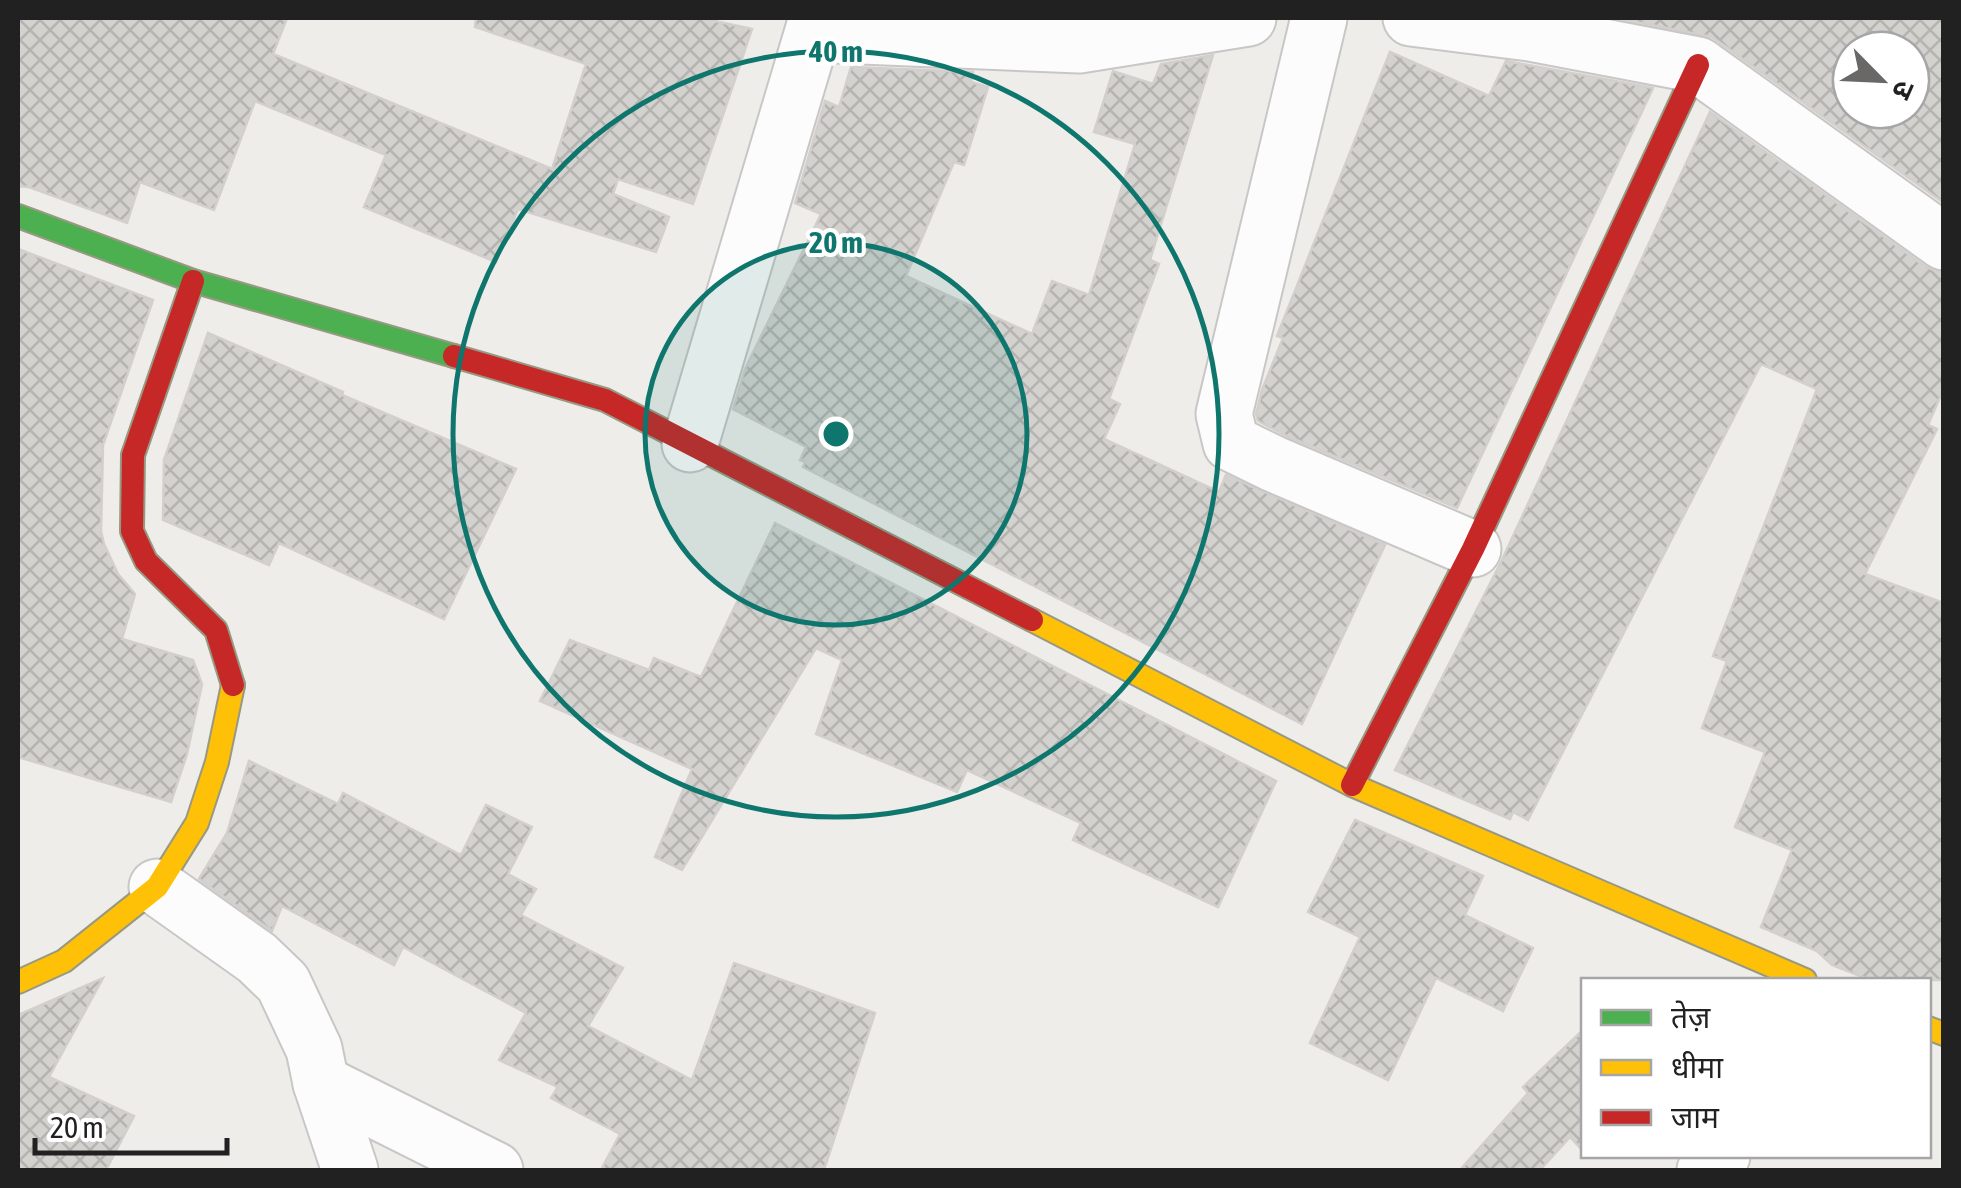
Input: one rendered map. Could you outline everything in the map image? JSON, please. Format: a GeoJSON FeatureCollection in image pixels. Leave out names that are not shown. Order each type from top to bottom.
{"type":"FeatureCollection","features":[{"type":"Feature","properties":{"kind":"main road"},"geometry":{"type":"LineString","coordinates":[[1352,785],[1473,549],[1698,65]]}},
{"type":"Feature","properties":{"kind":"main road"},"geometry":{"type":"LineString","coordinates":[[18,216],[193,281],[605,400],[1352,785],[1800,978]]}},
{"type":"Feature","properties":{"kind":"main road"},"geometry":{"type":"LineString","coordinates":[[18,982],[64,961],[158,887],[196,822],[217,762],[234,682],[216,630],[146,562],[132,532],[133,455],[193,281]]}},
{"type":"Feature","properties":{"kind":"street"},"geometry":{"type":"LineString","coordinates":[[690,444],[816,26],[1082,31],[1248,18]]}},
{"type":"Feature","properties":{"kind":"street"},"geometry":{"type":"LineString","coordinates":[[1319,18],[1224,414],[1231,443],[1473,549]]}},
{"type":"Feature","properties":{"kind":"street"},"geometry":{"type":"LineString","coordinates":[[1411,18],[1530,33],[1698,65],[1944,242]]}},
{"type":"Feature","properties":{"kind":"street"},"geometry":{"type":"LineString","coordinates":[[158,887],[257,958],[283,984],[314,1050],[350,1170]]}},
{"type":"Feature","properties":{"kind":"street"},"geometry":{"type":"LineString","coordinates":[[321,1083],[494,1170]]}},
{"type":"Feature","properties":{"kind":"building"},"geometry":{"type":"Polygon","coordinates":[[[18,18],[287,18],[273,54],[552,169],[586,64],[475,27],[476,18],[701,18],[752,29],[693,204],[618,179],[613,194],[669,217],[656,252],[518,209],[496,262],[364,207],[386,155],[255,101],[214,210],[140,182],[127,223],[18,186],[18,18]]]}},
{"type":"Feature","properties":{"kind":"building"},"geometry":{"type":"Polygon","coordinates":[[[1616,18],[1944,18],[1944,203],[1842,130],[1931,130],[1931,30],[1831,30],[1831,122],[1712,37],[1616,18]]]}},
{"type":"Feature","properties":{"kind":"building"},"geometry":{"type":"Polygon","coordinates":[[[1390,52],[1489,96],[1506,61],[1653,88],[1457,508],[1287,436],[1258,421],[1256,414],[1283,338],[1277,336],[1390,52]]]}},
{"type":"Feature","properties":{"kind":"building"},"geometry":{"type":"Polygon","coordinates":[[[1213,55],[1150,260],[1159,264],[1109,399],[1120,404],[1104,439],[1219,492],[1226,475],[1385,545],[1302,724],[803,467],[805,462],[800,460],[806,447],[733,409],[745,369],[821,214],[795,203],[825,101],[839,107],[851,67],[973,72],[971,82],[988,87],[964,165],[954,162],[906,276],[1032,334],[1052,281],[1089,295],[1135,144],[1094,132],[1113,71],[1153,84],[1161,64],[1213,55]]]}},
{"type":"Feature","properties":{"kind":"building"},"geometry":{"type":"Polygon","coordinates":[[[1710,112],[1926,267],[1944,273],[1944,388],[1928,425],[1937,429],[1865,574],[1944,603],[1944,980],[1865,978],[1832,965],[1817,951],[1761,927],[1792,850],[1735,827],[1765,752],[1702,728],[1727,661],[1713,656],[1817,389],[1761,364],[1528,820],[1513,812],[1510,819],[1395,770],[1501,562],[1710,112]]]}},
{"type":"Feature","properties":{"kind":"building"},"geometry":{"type":"Polygon","coordinates":[[[18,249],[153,300],[103,445],[101,531],[118,574],[135,594],[122,639],[193,660],[202,684],[187,754],[171,802],[18,757],[18,249]]]}},
{"type":"Feature","properties":{"kind":"building"},"geometry":{"type":"Polygon","coordinates":[[[208,333],[516,469],[444,619],[279,543],[269,565],[163,520],[164,460],[208,333]]]}},
{"type":"Feature","properties":{"kind":"building"},"geometry":{"type":"Polygon","coordinates":[[[775,523],[1276,781],[1218,907],[1073,840],[1081,823],[967,770],[957,792],[816,734],[842,660],[816,648],[682,870],[655,857],[692,769],[540,701],[570,640],[649,670],[654,658],[701,677],[775,523]]]}},
{"type":"Feature","properties":{"kind":"building"},"geometry":{"type":"Polygon","coordinates":[[[249,761],[338,804],[343,793],[461,855],[486,805],[532,827],[508,874],[536,889],[521,915],[623,968],[588,1026],[692,1080],[734,963],[875,1013],[824,1170],[601,1170],[620,1134],[551,1098],[558,1087],[499,1060],[526,1013],[403,947],[394,965],[282,906],[272,931],[199,879],[227,833],[249,761]]]}},
{"type":"Feature","properties":{"kind":"building"},"geometry":{"type":"Polygon","coordinates":[[[1355,820],[1483,876],[1465,915],[1533,948],[1503,1011],[1436,978],[1388,1080],[1310,1043],[1360,937],[1308,912],[1355,820]]]}},
{"type":"Feature","properties":{"kind":"building"},"geometry":{"type":"Polygon","coordinates":[[[103,978],[49,1077],[134,1116],[106,1170],[18,1170],[18,1015],[103,978]]]}},
{"type":"Feature","properties":{"kind":"building"},"geometry":{"type":"Polygon","coordinates":[[[1581,1032],[1581,1149],[1570,1137],[1540,1170],[1460,1170],[1528,1093],[1523,1087],[1581,1032]]]}},
{"type":"Feature","properties":{"kind":"traffic: fast"},"geometry":{"type":"LineString","coordinates":[[18,216],[193,281],[454,356]]}},
{"type":"Feature","properties":{"kind":"traffic: slow"},"geometry":{"type":"LineString","coordinates":[[1032,620],[1352,785],[1800,978]]}},
{"type":"Feature","properties":{"kind":"traffic: slow"},"geometry":{"type":"LineString","coordinates":[[18,982],[64,961],[157,887],[197,823],[217,762],[233,685]]}},
{"type":"Feature","properties":{"kind":"traffic: slow"},"geometry":{"type":"LineString","coordinates":[[1931,1029],[1944,1034]]}},
{"type":"Feature","properties":{"kind":"traffic: jam"},"geometry":{"type":"LineString","coordinates":[[1352,785],[1473,549],[1698,65]]}},
{"type":"Feature","properties":{"kind":"traffic: jam"},"geometry":{"type":"LineString","coordinates":[[193,281],[133,455],[132,531],[146,561],[216,630],[233,685]]}},
{"type":"Feature","properties":{"kind":"traffic: jam"},"geometry":{"type":"LineString","coordinates":[[454,356],[605,400],[1032,620]]}}]}
